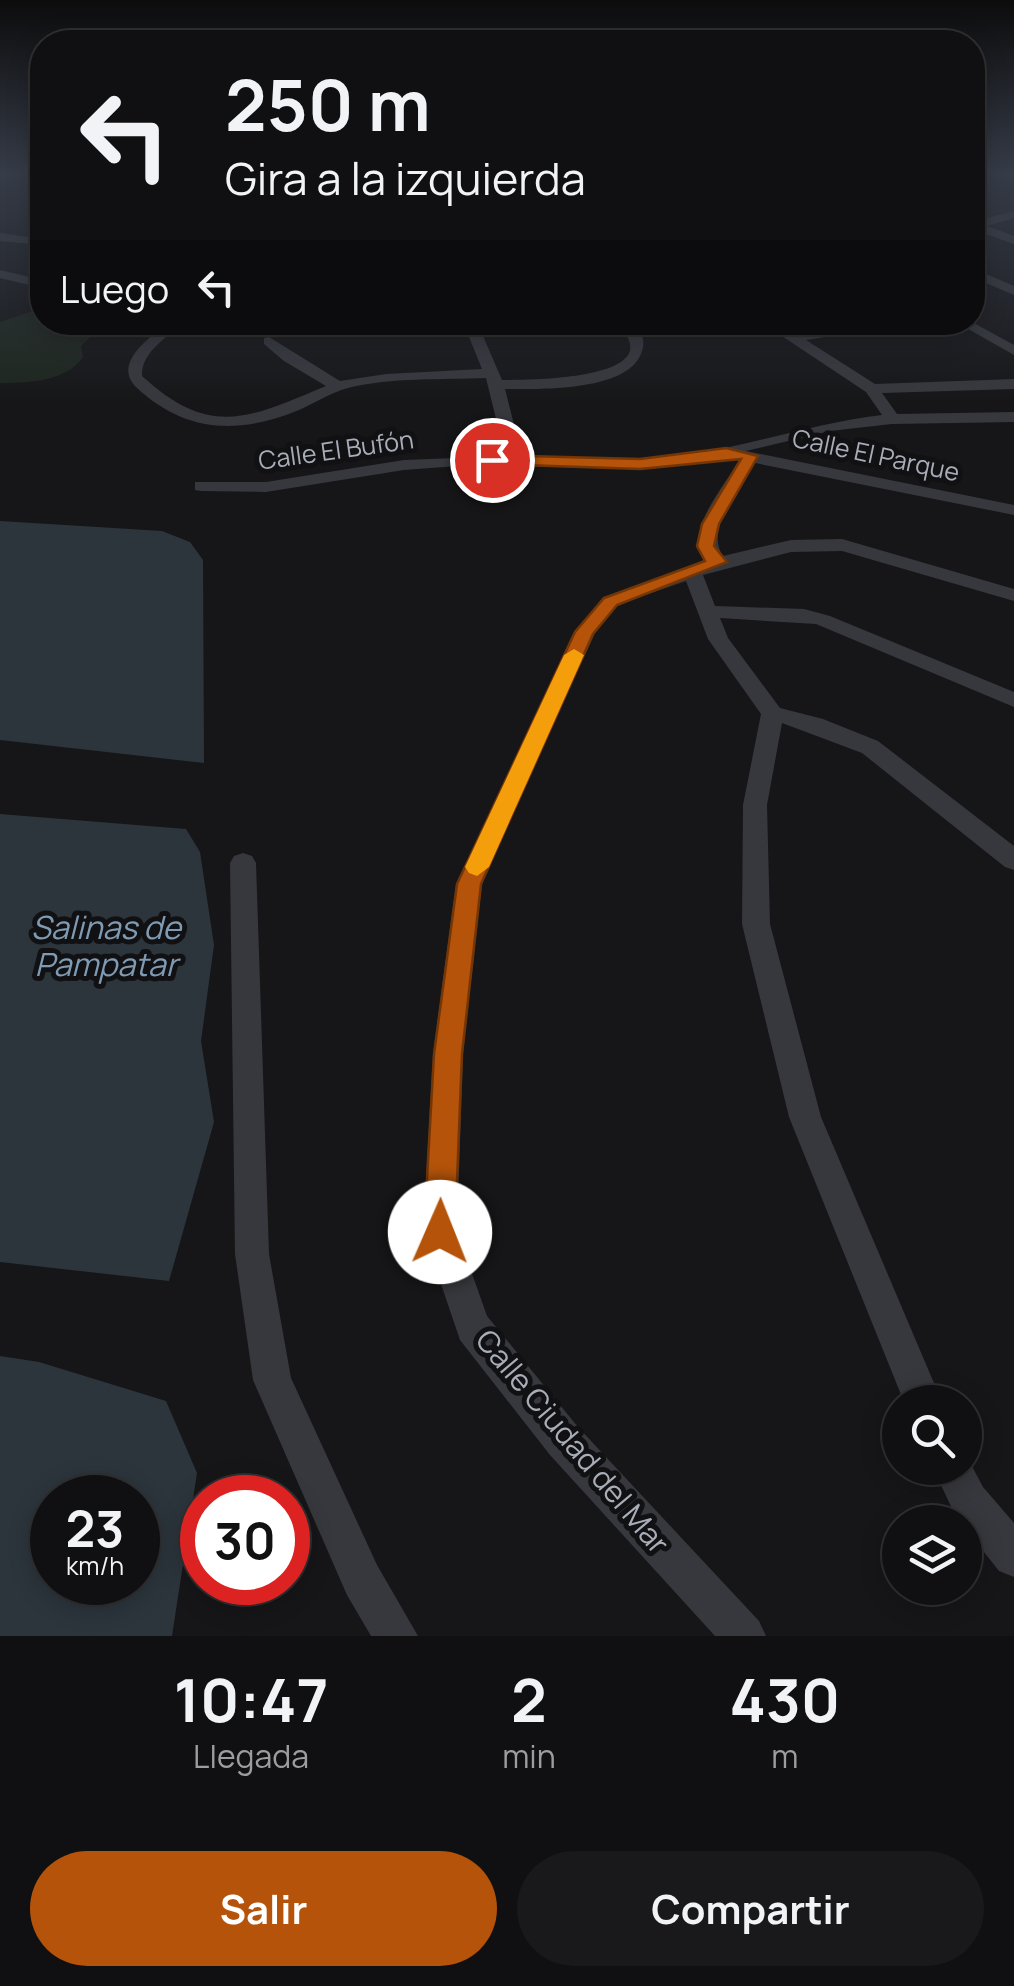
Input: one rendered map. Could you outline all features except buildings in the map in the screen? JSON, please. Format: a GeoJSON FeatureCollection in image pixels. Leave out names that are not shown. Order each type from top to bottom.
{"type":"FeatureCollection","features":[{"type":"Feature","properties":{"kind":"street"},"geometry":{"type":"LineString","coordinates":[[0,274],[30,281]]}},
{"type":"Feature","properties":{"kind":"street"},"geometry":{"type":"LineString","coordinates":[[985,278],[1014,291]]}},
{"type":"Feature","properties":{"kind":"street"},"geometry":{"type":"LineString","coordinates":[[987,336],[1014,330]]}},
{"type":"Feature","properties":{"kind":"street"},"geometry":{"type":"LineString","coordinates":[[162,335],[146,348],[134,368],[144,386],[179,415],[201,422],[238,422],[276,414],[338,386],[493,379],[568,382],[621,371],[637,351],[635,335]]}},
{"type":"Feature","properties":{"kind":"street"},"geometry":{"type":"LineString","coordinates":[[475,335],[493,379],[514,459]]}},
{"type":"Feature","properties":{"kind":"street"},"geometry":{"type":"LineString","coordinates":[[787,335],[872,389],[892,419]]}},
{"type":"Feature","properties":{"kind":"street"},"geometry":{"type":"LineString","coordinates":[[792,338],[815,335]]}},
{"type":"Feature","properties":{"kind":"street"},"geometry":{"type":"LineString","coordinates":[[987,336],[1014,350]]}},
{"type":"Feature","properties":{"kind":"street"},"geometry":{"type":"LineString","coordinates":[[269,341],[289,358],[338,386]]}},
{"type":"Feature","properties":{"kind":"street"},"geometry":{"type":"LineString","coordinates":[[872,389],[1014,384]]}},
{"type":"Feature","properties":{"kind":"street","name":"Calle El Bufón"},"geometry":{"type":"LineString","coordinates":[[200,486],[266,487],[404,465],[514,459],[640,464],[726,453],[790,433],[892,419],[1014,417]]}},
{"type":"Feature","properties":{"kind":"street","name":"Calle El Parque"},"geometry":{"type":"LineString","coordinates":[[726,453],[1014,510]]}},
{"type":"Feature","properties":{"kind":"street"},"geometry":{"type":"LineString","coordinates":[[750,456],[711,524],[705,546],[708,612],[718,640],[772,713],[815,724],[870,746],[1014,860]]}},
{"type":"Feature","properties":{"kind":"street","name":"Calle Ciudad del Mar"},"geometry":{"type":"LineString","coordinates":[[744,1636],[564,1441],[472,1327],[440,1232],[448,1054],[469,884],[585,632],[610,602],[759,550],[842,546],[919,564],[1014,595]]}},
{"type":"Feature","properties":{"kind":"street"},"geometry":{"type":"LineString","coordinates":[[708,612],[804,615],[823,620],[1014,700]]}},
{"type":"Feature","properties":{"kind":"street"},"geometry":{"type":"LineString","coordinates":[[772,713],[755,805],[756,924],[805,1117],[887,1323],[916,1385]]}},
{"type":"Feature","properties":{"kind":"street"},"geometry":{"type":"LineString","coordinates":[[243,863],[252,1254],[272,1380],[362,1580],[396,1636]]}},
{"type":"Feature","properties":{"kind":"street"},"geometry":{"type":"LineString","coordinates":[[961,1485],[969,1502],[1014,1556]]}},
{"type":"Feature","properties":{"kind":"shaded area"},"geometry":{"type":"Polygon","coordinates":[[[30,312],[30,335],[92,335],[81,346],[83,357],[67,372],[34,381],[0,383],[0,322],[30,312]]]}},
{"type":"Feature","properties":{"kind":"water"},"geometry":{"type":"Polygon","coordinates":[[[0,521],[162,531],[190,542],[203,560],[204,763],[0,740],[0,521]]]}},
{"type":"Feature","properties":{"kind":"water","name":"Salinas de Pampatar"},"geometry":{"type":"Polygon","coordinates":[[[0,814],[186,829],[200,852],[214,945],[201,1041],[214,1122],[169,1281],[0,1262],[0,814]]]}},
{"type":"Feature","properties":{"kind":"water"},"geometry":{"type":"Polygon","coordinates":[[[0,1356],[39,1362],[166,1401],[197,1473],[180,1475],[180,1584],[172,1636],[0,1636],[0,1356]]]}},
{"type":"Feature","properties":{"kind":"slow traffic"},"geometry":{"type":"LineString","coordinates":[[477,867],[574,655]]}},
{"type":"Feature","properties":{"kind":"route"},"geometry":{"type":"LineString","coordinates":[[440,1232],[448,1054],[469,884],[585,632],[610,602],[718,562],[708,556],[705,546],[711,524],[750,456],[726,453],[640,464],[492,460]]}}]}
